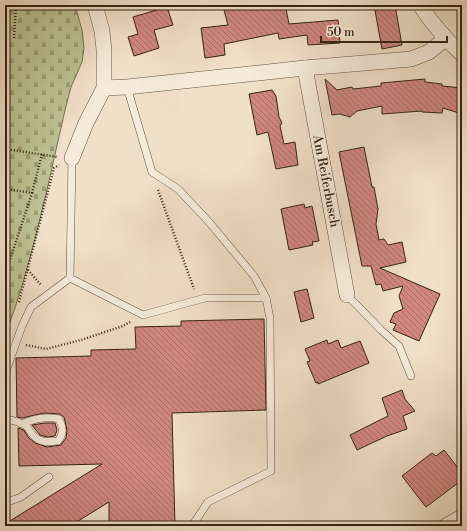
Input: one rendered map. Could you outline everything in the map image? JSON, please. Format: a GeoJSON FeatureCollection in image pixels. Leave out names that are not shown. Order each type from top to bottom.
{"type":"FeatureCollection","features":[{"type":"Feature","properties":{"kind":"street"},"geometry":{"type":"LineString","coordinates":[[72,158],[86,123],[104,88],[104,50],[102,31],[95,5]]}},
{"type":"Feature","properties":{"kind":"street"},"geometry":{"type":"LineString","coordinates":[[420,5],[431,22],[445,39],[462,54]]}},
{"type":"Feature","properties":{"kind":"street"},"geometry":{"type":"LineString","coordinates":[[104,88],[411,59],[429,52],[445,39]]}},
{"type":"Feature","properties":{"kind":"street","name":"Am Reiferbusch"},"geometry":{"type":"LineString","coordinates":[[305,68],[348,295]]}},
{"type":"Feature","properties":{"kind":"street"},"geometry":{"type":"LineString","coordinates":[[446,526],[462,516]]}},
{"type":"Feature","properties":{"kind":"lane"},"geometry":{"type":"LineString","coordinates":[[127,87],[152,172],[178,190],[209,222],[254,276],[266,298],[270,318],[271,471],[208,502],[192,526]]}},
{"type":"Feature","properties":{"kind":"lane"},"geometry":{"type":"LineString","coordinates":[[70,278],[72,158]]}},
{"type":"Feature","properties":{"kind":"lane"},"geometry":{"type":"LineString","coordinates":[[70,278],[143,314],[205,298],[266,298]]}},
{"type":"Feature","properties":{"kind":"lane"},"geometry":{"type":"LineString","coordinates":[[5,374],[16,342],[31,307],[70,278]]}},
{"type":"Feature","properties":{"kind":"lane"},"geometry":{"type":"LineString","coordinates":[[348,295],[398,346],[411,376]]}},
{"type":"Feature","properties":{"kind":"lane"},"geometry":{"type":"LineString","coordinates":[[5,419],[26,426],[40,441],[58,441],[62,435],[63,428],[59,419],[38,418],[21,424]]}},
{"type":"Feature","properties":{"kind":"lane"},"geometry":{"type":"LineString","coordinates":[[5,503],[21,497],[50,477]]}},
{"type":"Feature","properties":{"kind":"path"},"geometry":{"type":"LineString","coordinates":[[14,38],[16,5]]}},
{"type":"Feature","properties":{"kind":"path"},"geometry":{"type":"LineString","coordinates":[[5,149],[72,158]]}},
{"type":"Feature","properties":{"kind":"path"},"geometry":{"type":"LineString","coordinates":[[5,275],[32,193],[42,154]]}},
{"type":"Feature","properties":{"kind":"path"},"geometry":{"type":"LineString","coordinates":[[17,308],[54,168],[72,158]]}},
{"type":"Feature","properties":{"kind":"path"},"geometry":{"type":"LineString","coordinates":[[152,172],[194,288]]}},
{"type":"Feature","properties":{"kind":"path"},"geometry":{"type":"LineString","coordinates":[[5,188],[32,193]]}},
{"type":"Feature","properties":{"kind":"path"},"geometry":{"type":"LineString","coordinates":[[28,270],[49,294]]}},
{"type":"Feature","properties":{"kind":"path"},"geometry":{"type":"LineString","coordinates":[[16,342],[46,349],[81,340],[124,326],[143,314]]}},
{"type":"Feature","properties":{"kind":"green space"},"geometry":{"type":"Polygon","coordinates":[[[5,5],[75,5],[82,30],[84,48],[82,62],[71,87],[66,106],[32,251],[5,336],[5,5]]]}},
{"type":"Feature","properties":{"kind":"building"},"geometry":{"type":"Polygon","coordinates":[[[247,5],[272,5],[275,7],[280,5],[286,9],[289,24],[338,20],[340,43],[308,45],[307,35],[279,39],[278,33],[224,44],[225,55],[205,58],[201,28],[228,25],[224,10],[247,5]]]}},
{"type":"Feature","properties":{"kind":"building"},"geometry":{"type":"Polygon","coordinates":[[[374,5],[395,5],[402,45],[382,49],[374,5]]]}},
{"type":"Feature","properties":{"kind":"building"},"geometry":{"type":"Polygon","coordinates":[[[167,7],[173,25],[154,30],[159,48],[134,56],[128,37],[138,34],[133,17],[167,7]]]}},
{"type":"Feature","properties":{"kind":"building"},"geometry":{"type":"Polygon","coordinates":[[[325,79],[337,90],[352,87],[353,89],[381,86],[381,83],[425,79],[425,82],[442,84],[442,86],[462,88],[462,114],[443,108],[442,113],[422,111],[382,114],[382,106],[357,111],[350,117],[340,114],[332,115],[325,79]]]}},
{"type":"Feature","properties":{"kind":"building"},"geometry":{"type":"Polygon","coordinates":[[[272,90],[276,96],[279,117],[282,123],[280,126],[284,144],[295,142],[298,165],[276,169],[268,132],[257,135],[249,94],[272,90]]]}},
{"type":"Feature","properties":{"kind":"building"},"geometry":{"type":"Polygon","coordinates":[[[364,147],[378,209],[376,224],[379,240],[384,239],[388,245],[402,242],[406,262],[380,268],[440,294],[419,341],[393,330],[396,324],[390,322],[394,313],[403,309],[399,296],[403,286],[383,291],[381,284],[376,285],[371,266],[362,266],[339,152],[364,147]]]}},
{"type":"Feature","properties":{"kind":"building"},"geometry":{"type":"Polygon","coordinates":[[[304,204],[305,208],[312,206],[319,241],[312,242],[313,245],[289,250],[281,209],[304,204]]]}},
{"type":"Feature","properties":{"kind":"building"},"geometry":{"type":"Polygon","coordinates":[[[307,289],[314,318],[301,322],[294,292],[307,289]]]}},
{"type":"Feature","properties":{"kind":"building"},"geometry":{"type":"Polygon","coordinates":[[[264,319],[266,410],[172,413],[175,526],[109,526],[109,502],[70,526],[5,526],[5,524],[102,464],[19,466],[18,428],[24,430],[28,437],[35,443],[47,447],[61,445],[66,438],[67,430],[64,417],[60,414],[44,413],[22,418],[17,417],[16,358],[91,356],[91,350],[136,349],[135,327],[181,326],[181,321],[264,319]]]}},
{"type":"Feature","properties":{"kind":"building"},"geometry":{"type":"Polygon","coordinates":[[[327,340],[328,344],[338,340],[341,348],[360,341],[369,363],[318,384],[318,382],[316,383],[307,362],[310,361],[305,349],[327,340]]]}},
{"type":"Feature","properties":{"kind":"building"},"geometry":{"type":"Polygon","coordinates":[[[402,390],[405,399],[415,411],[403,416],[407,429],[387,436],[357,450],[350,435],[388,416],[382,398],[402,390]]]}},
{"type":"Feature","properties":{"kind":"building"},"geometry":{"type":"Polygon","coordinates":[[[55,423],[57,430],[55,436],[47,437],[40,435],[32,425],[55,423]]]}},
{"type":"Feature","properties":{"kind":"building"},"geometry":{"type":"Polygon","coordinates":[[[444,450],[462,473],[462,480],[426,507],[402,476],[432,453],[436,456],[444,450]]]}}]}
